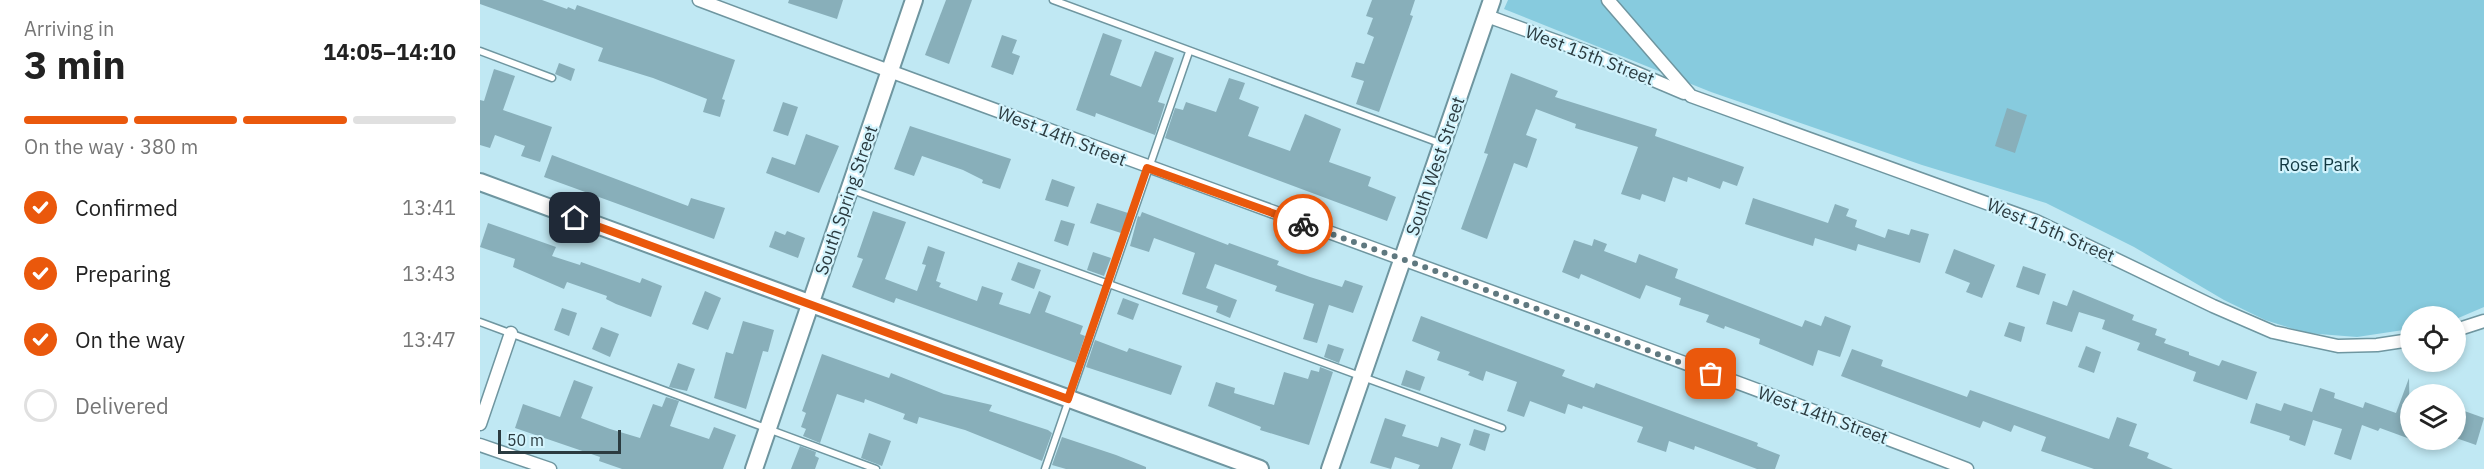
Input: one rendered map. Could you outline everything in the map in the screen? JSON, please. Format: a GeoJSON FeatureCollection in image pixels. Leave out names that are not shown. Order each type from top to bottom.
{"type":"FeatureCollection","features":[{"type":"Feature","properties":{"kind":"street","name":"West 14th Street"},"geometry":{"type":"LineString","coordinates":[[699,0],[1147,168],[1403,260],[1967,469]]}},
{"type":"Feature","properties":{"kind":"street","name":"South Spring Street"},"geometry":{"type":"LineString","coordinates":[[754,469],[914,0]]}},
{"type":"Feature","properties":{"kind":"street","name":"West 15th Street"},"geometry":{"type":"LineString","coordinates":[[1608,0],[1691,96]]}},
{"type":"Feature","properties":{"kind":"street","name":"West 15th Street"},"geometry":{"type":"LineString","coordinates":[[1490,8],[1691,96],[2036,221],[2212,306],[2273,332],[2338,346],[2377,345],[2400,342]]}},
{"type":"Feature","properties":{"kind":"street","name":"South West Street"},"geometry":{"type":"LineString","coordinates":[[1330,469],[1490,8]]}},
{"type":"Feature","properties":{"kind":"street"},"geometry":{"type":"LineString","coordinates":[[480,182],[1260,469]]}},
{"type":"Feature","properties":{"kind":"street"},"geometry":{"type":"LineString","coordinates":[[2466,327],[2484,321]]}},
{"type":"Feature","properties":{"kind":"street"},"geometry":{"type":"LineString","coordinates":[[480,424],[511,333]]}},
{"type":"Feature","properties":{"kind":"street"},"geometry":{"type":"LineString","coordinates":[[480,445],[550,469]]}},
{"type":"Feature","properties":{"kind":"lane"},"geometry":{"type":"LineString","coordinates":[[1053,0],[1442,144]]}},
{"type":"Feature","properties":{"kind":"lane"},"geometry":{"type":"LineString","coordinates":[[480,51],[552,78]]}},
{"type":"Feature","properties":{"kind":"lane"},"geometry":{"type":"LineString","coordinates":[[1045,469],[1147,168],[1189,52]]}},
{"type":"Feature","properties":{"kind":"lane"},"geometry":{"type":"LineString","coordinates":[[849,189],[1502,428]]}},
{"type":"Feature","properties":{"kind":"lane"},"geometry":{"type":"LineString","coordinates":[[480,322],[876,469]]}},
{"type":"Feature","properties":{"kind":"green space","name":"Rose Park"},"geometry":{"type":"Polygon","coordinates":[[[1508,0],[2484,0],[2484,307],[2466,315],[2466,306],[2400,306],[2400,331],[2357,337],[2306,333],[2265,320],[2224,300],[2134,247],[2046,203],[1922,165],[1711,92],[1504,9],[1508,0]]]}},
{"type":"Feature","properties":{"kind":"building"},"geometry":{"type":"Polygon","coordinates":[[[480,0],[542,0],[575,10],[577,5],[735,60],[722,99],[725,100],[720,117],[703,112],[707,99],[653,78],[598,61],[603,48],[480,4],[480,0]]]}},
{"type":"Feature","properties":{"kind":"building"},"geometry":{"type":"Polygon","coordinates":[[[789,0],[843,0],[837,19],[788,3],[789,0]]]}},
{"type":"Feature","properties":{"kind":"building"},"geometry":{"type":"Polygon","coordinates":[[[946,0],[972,0],[949,64],[925,55],[946,0]]]}},
{"type":"Feature","properties":{"kind":"building"},"geometry":{"type":"Polygon","coordinates":[[[1372,0],[1415,0],[1410,15],[1413,16],[1379,112],[1356,104],[1364,81],[1351,77],[1356,62],[1364,64],[1374,37],[1367,34],[1373,18],[1366,16],[1372,0]]]}},
{"type":"Feature","properties":{"kind":"building"},"geometry":{"type":"Polygon","coordinates":[[[1103,33],[1122,40],[1110,75],[1141,87],[1155,51],[1174,58],[1158,102],[1165,104],[1155,135],[1096,113],[1095,117],[1076,110],[1103,33]]]}},
{"type":"Feature","properties":{"kind":"building"},"geometry":{"type":"Polygon","coordinates":[[[1002,35],[1017,40],[1012,53],[1020,56],[1013,75],[991,67],[1002,35]]]}},
{"type":"Feature","properties":{"kind":"building"},"geometry":{"type":"Polygon","coordinates":[[[559,63],[575,69],[571,81],[555,74],[559,63]]]}},
{"type":"Feature","properties":{"kind":"building"},"geometry":{"type":"Polygon","coordinates":[[[494,69],[515,76],[503,110],[552,127],[540,162],[521,156],[525,146],[495,135],[490,148],[480,145],[480,100],[484,101],[494,69]]]}},
{"type":"Feature","properties":{"kind":"building"},"geometry":{"type":"Polygon","coordinates":[[[1511,73],[1558,91],[1555,97],[1657,129],[1655,136],[1744,167],[1737,186],[1723,181],[1720,189],[1688,177],[1687,182],[1673,177],[1665,202],[1642,194],[1640,200],[1621,194],[1638,147],[1575,128],[1576,124],[1536,109],[1526,135],[1537,139],[1527,168],[1514,163],[1487,239],[1461,229],[1488,154],[1484,153],[1511,73]]]}},
{"type":"Feature","properties":{"kind":"building"},"geometry":{"type":"Polygon","coordinates":[[[1229,78],[1245,83],[1239,99],[1259,107],[1248,136],[1290,151],[1305,114],[1341,129],[1329,162],[1371,177],[1368,186],[1396,197],[1387,221],[1165,138],[1175,108],[1183,110],[1186,102],[1216,112],[1229,78]]]}},
{"type":"Feature","properties":{"kind":"building"},"geometry":{"type":"Polygon","coordinates":[[[783,102],[798,107],[788,136],[773,131],[783,102]]]}},
{"type":"Feature","properties":{"kind":"building"},"geometry":{"type":"Polygon","coordinates":[[[2007,108],[2027,115],[2015,153],[1995,146],[2007,108]]]}},
{"type":"Feature","properties":{"kind":"building"},"geometry":{"type":"Polygon","coordinates":[[[910,126],[1011,159],[1000,189],[982,183],[983,180],[963,170],[922,156],[914,176],[894,169],[910,126]]]}},
{"type":"Feature","properties":{"kind":"building"},"geometry":{"type":"Polygon","coordinates":[[[806,134],[839,146],[819,193],[766,173],[772,157],[795,165],[806,134]]]}},
{"type":"Feature","properties":{"kind":"building"},"geometry":{"type":"Polygon","coordinates":[[[552,155],[688,206],[691,198],[725,208],[714,239],[544,177],[552,155]]]}},
{"type":"Feature","properties":{"kind":"building"},"geometry":{"type":"Polygon","coordinates":[[[1052,179],[1075,187],[1068,207],[1045,200],[1052,179]]]}},
{"type":"Feature","properties":{"kind":"building"},"geometry":{"type":"Polygon","coordinates":[[[1753,198],[1828,223],[1835,204],[1849,209],[1846,216],[1857,220],[1855,227],[1885,238],[1888,229],[1909,235],[1911,229],[1929,234],[1920,263],[1858,244],[1856,251],[1815,238],[1813,246],[1745,224],[1753,198]]]}},
{"type":"Feature","properties":{"kind":"building"},"geometry":{"type":"Polygon","coordinates":[[[1097,203],[1128,213],[1121,233],[1090,223],[1097,203]]]}},
{"type":"Feature","properties":{"kind":"building"},"geometry":{"type":"Polygon","coordinates":[[[873,211],[906,222],[885,279],[917,291],[926,265],[922,264],[928,246],[945,252],[936,281],[941,283],[939,287],[977,301],[982,286],[1003,293],[999,304],[1030,314],[1039,291],[1051,296],[1045,312],[1083,326],[1080,334],[1085,336],[1076,363],[896,298],[894,303],[852,287],[863,259],[857,257],[873,211]]]}},
{"type":"Feature","properties":{"kind":"building"},"geometry":{"type":"Polygon","coordinates":[[[1142,212],[1228,245],[1229,243],[1279,261],[1277,265],[1310,277],[1342,287],[1345,280],[1363,286],[1353,313],[1329,305],[1317,343],[1303,339],[1314,304],[1275,291],[1277,286],[1215,264],[1206,288],[1237,300],[1230,318],[1216,312],[1218,306],[1182,294],[1195,253],[1154,238],[1149,252],[1130,246],[1138,216],[1140,217],[1142,212]]]}},
{"type":"Feature","properties":{"kind":"building"},"geometry":{"type":"Polygon","coordinates":[[[1061,220],[1075,224],[1068,246],[1054,241],[1061,220]]]}},
{"type":"Feature","properties":{"kind":"building"},"geometry":{"type":"Polygon","coordinates":[[[488,223],[556,247],[552,256],[580,265],[581,262],[640,283],[642,278],[662,286],[651,317],[616,304],[606,299],[607,296],[567,282],[564,289],[513,267],[515,259],[480,247],[488,223]]]}},
{"type":"Feature","properties":{"kind":"building"},"geometry":{"type":"Polygon","coordinates":[[[775,231],[785,235],[787,231],[805,238],[798,258],[769,247],[775,231]]]}},
{"type":"Feature","properties":{"kind":"building"},"geometry":{"type":"Polygon","coordinates":[[[1594,239],[1607,244],[1604,251],[1636,263],[1639,254],[1678,269],[1675,278],[1802,327],[1805,320],[1821,326],[1825,316],[1851,326],[1840,357],[1818,350],[1813,366],[1759,344],[1760,339],[1725,326],[1724,329],[1706,322],[1709,315],[1679,305],[1681,298],[1646,285],[1640,299],[1581,274],[1579,279],[1562,272],[1574,240],[1592,246],[1594,239]]]}},
{"type":"Feature","properties":{"kind":"building"},"geometry":{"type":"Polygon","coordinates":[[[1954,249],[1995,265],[1982,298],[1966,292],[1970,283],[1945,273],[1954,249]]]}},
{"type":"Feature","properties":{"kind":"building"},"geometry":{"type":"Polygon","coordinates":[[[1093,252],[1111,258],[1104,276],[1087,270],[1093,252]]]}},
{"type":"Feature","properties":{"kind":"building"},"geometry":{"type":"Polygon","coordinates":[[[1018,262],[1041,270],[1034,289],[1011,280],[1018,262]]]}},
{"type":"Feature","properties":{"kind":"building"},"geometry":{"type":"Polygon","coordinates":[[[2023,266],[2046,274],[2039,295],[2016,287],[2023,266]]]}},
{"type":"Feature","properties":{"kind":"building"},"geometry":{"type":"Polygon","coordinates":[[[2073,290],[2134,315],[2132,320],[2157,329],[2155,335],[2166,339],[2164,343],[2189,352],[2189,355],[2219,366],[2222,360],[2257,372],[2247,400],[2193,381],[2196,372],[2137,350],[2140,343],[2102,329],[2105,320],[2079,312],[2072,332],[2046,324],[2053,301],[2067,306],[2073,290]]]}},
{"type":"Feature","properties":{"kind":"building"},"geometry":{"type":"Polygon","coordinates":[[[705,291],[721,298],[708,330],[692,324],[705,291]]]}},
{"type":"Feature","properties":{"kind":"building"},"geometry":{"type":"Polygon","coordinates":[[[1123,298],[1139,304],[1133,320],[1117,314],[1123,298]]]}},
{"type":"Feature","properties":{"kind":"building"},"geometry":{"type":"Polygon","coordinates":[[[562,308],[577,313],[569,336],[554,330],[562,308]]]}},
{"type":"Feature","properties":{"kind":"building"},"geometry":{"type":"Polygon","coordinates":[[[1421,316],[1565,370],[1562,376],[1594,388],[1596,383],[1758,443],[1757,446],[1780,455],[1775,469],[1757,469],[1695,446],[1694,450],[1669,441],[1666,452],[1637,442],[1643,427],[1583,406],[1582,409],[1568,404],[1565,414],[1530,401],[1524,417],[1507,411],[1517,382],[1486,371],[1483,381],[1468,375],[1470,372],[1437,360],[1440,352],[1412,341],[1421,316]]]}},
{"type":"Feature","properties":{"kind":"building"},"geometry":{"type":"Polygon","coordinates":[[[743,321],[774,330],[768,352],[763,351],[746,409],[714,398],[726,352],[733,354],[743,321]]]}},
{"type":"Feature","properties":{"kind":"building"},"geometry":{"type":"Polygon","coordinates":[[[2009,322],[2025,327],[2021,342],[2004,336],[2009,322]]]}},
{"type":"Feature","properties":{"kind":"building"},"geometry":{"type":"Polygon","coordinates":[[[601,327],[619,334],[610,357],[592,349],[601,327]]]}},
{"type":"Feature","properties":{"kind":"building"},"geometry":{"type":"Polygon","coordinates":[[[1095,340],[1127,352],[1129,348],[1182,366],[1171,395],[1086,367],[1095,340]]]}},
{"type":"Feature","properties":{"kind":"building"},"geometry":{"type":"Polygon","coordinates":[[[1328,344],[1344,349],[1339,363],[1324,357],[1328,344]]]}},
{"type":"Feature","properties":{"kind":"building"},"geometry":{"type":"Polygon","coordinates":[[[2086,346],[2101,352],[2094,373],[2078,367],[2086,346]]]}},
{"type":"Feature","properties":{"kind":"building"},"geometry":{"type":"Polygon","coordinates":[[[1852,349],[1883,360],[1881,366],[1967,397],[1970,390],[2109,439],[2117,417],[2137,424],[2129,446],[2149,453],[2147,458],[2173,469],[2094,469],[2041,451],[2046,437],[2014,425],[2011,432],[1983,421],[1980,428],[1841,376],[1852,349]]]}},
{"type":"Feature","properties":{"kind":"building"},"geometry":{"type":"Polygon","coordinates":[[[822,354],[889,378],[891,373],[944,394],[992,405],[989,411],[1048,430],[1052,433],[1042,461],[965,430],[919,417],[917,424],[903,419],[905,414],[865,399],[864,403],[837,394],[820,443],[803,436],[806,429],[801,427],[806,413],[802,411],[822,354]]]}},
{"type":"Feature","properties":{"kind":"building"},"geometry":{"type":"Polygon","coordinates":[[[678,363],[695,369],[687,391],[669,387],[678,363]]]}},
{"type":"Feature","properties":{"kind":"building"},"geometry":{"type":"Polygon","coordinates":[[[1320,367],[1333,372],[1309,445],[1260,430],[1261,427],[1208,406],[1216,382],[1235,388],[1234,393],[1274,405],[1284,372],[1308,379],[1311,370],[1319,372],[1320,367]]]}},
{"type":"Feature","properties":{"kind":"building"},"geometry":{"type":"Polygon","coordinates":[[[1406,370],[1425,377],[1420,391],[1401,385],[1406,370]]]}},
{"type":"Feature","properties":{"kind":"building"},"geometry":{"type":"Polygon","coordinates":[[[574,380],[593,387],[581,418],[610,429],[640,438],[653,404],[662,407],[666,397],[679,401],[670,426],[709,439],[714,427],[736,435],[723,469],[622,469],[599,461],[600,457],[515,428],[523,404],[560,417],[574,380]]]}},
{"type":"Feature","properties":{"kind":"building"},"geometry":{"type":"Polygon","coordinates":[[[2320,388],[2335,393],[2334,398],[2363,408],[2365,402],[2396,413],[2400,402],[2400,435],[2380,428],[2378,431],[2362,425],[2351,460],[2334,454],[2342,429],[2313,420],[2305,446],[2289,440],[2290,436],[2250,423],[2256,403],[2281,411],[2284,403],[2312,412],[2320,388]]]}},
{"type":"Feature","properties":{"kind":"building"},"geometry":{"type":"Polygon","coordinates":[[[2466,412],[2484,418],[2476,445],[2466,442],[2466,412]]]}},
{"type":"Feature","properties":{"kind":"building"},"geometry":{"type":"Polygon","coordinates":[[[1385,418],[1406,425],[1402,436],[1438,447],[1441,437],[1461,444],[1452,469],[1418,469],[1420,465],[1395,457],[1391,469],[1370,463],[1385,418]]]}},
{"type":"Feature","properties":{"kind":"building"},"geometry":{"type":"Polygon","coordinates":[[[1474,429],[1490,434],[1485,451],[1469,445],[1474,429]]]}},
{"type":"Feature","properties":{"kind":"building"},"geometry":{"type":"Polygon","coordinates":[[[869,433],[891,441],[882,466],[861,458],[869,433]]]}},
{"type":"Feature","properties":{"kind":"building"},"geometry":{"type":"Polygon","coordinates":[[[1062,437],[1116,455],[1146,467],[1146,469],[1066,469],[1052,465],[1062,437]]]}},
{"type":"Feature","properties":{"kind":"building"},"geometry":{"type":"Polygon","coordinates":[[[800,446],[816,452],[815,456],[819,458],[815,469],[791,469],[800,446]]]}},
{"type":"Feature","properties":{"kind":"way so far"},"geometry":{"type":"LineString","coordinates":[[1303,224],[1711,374]]}},
{"type":"Feature","properties":{"kind":"route"},"geometry":{"type":"LineString","coordinates":[[575,218],[1068,399],[1147,168],[1303,224]]}}]}
